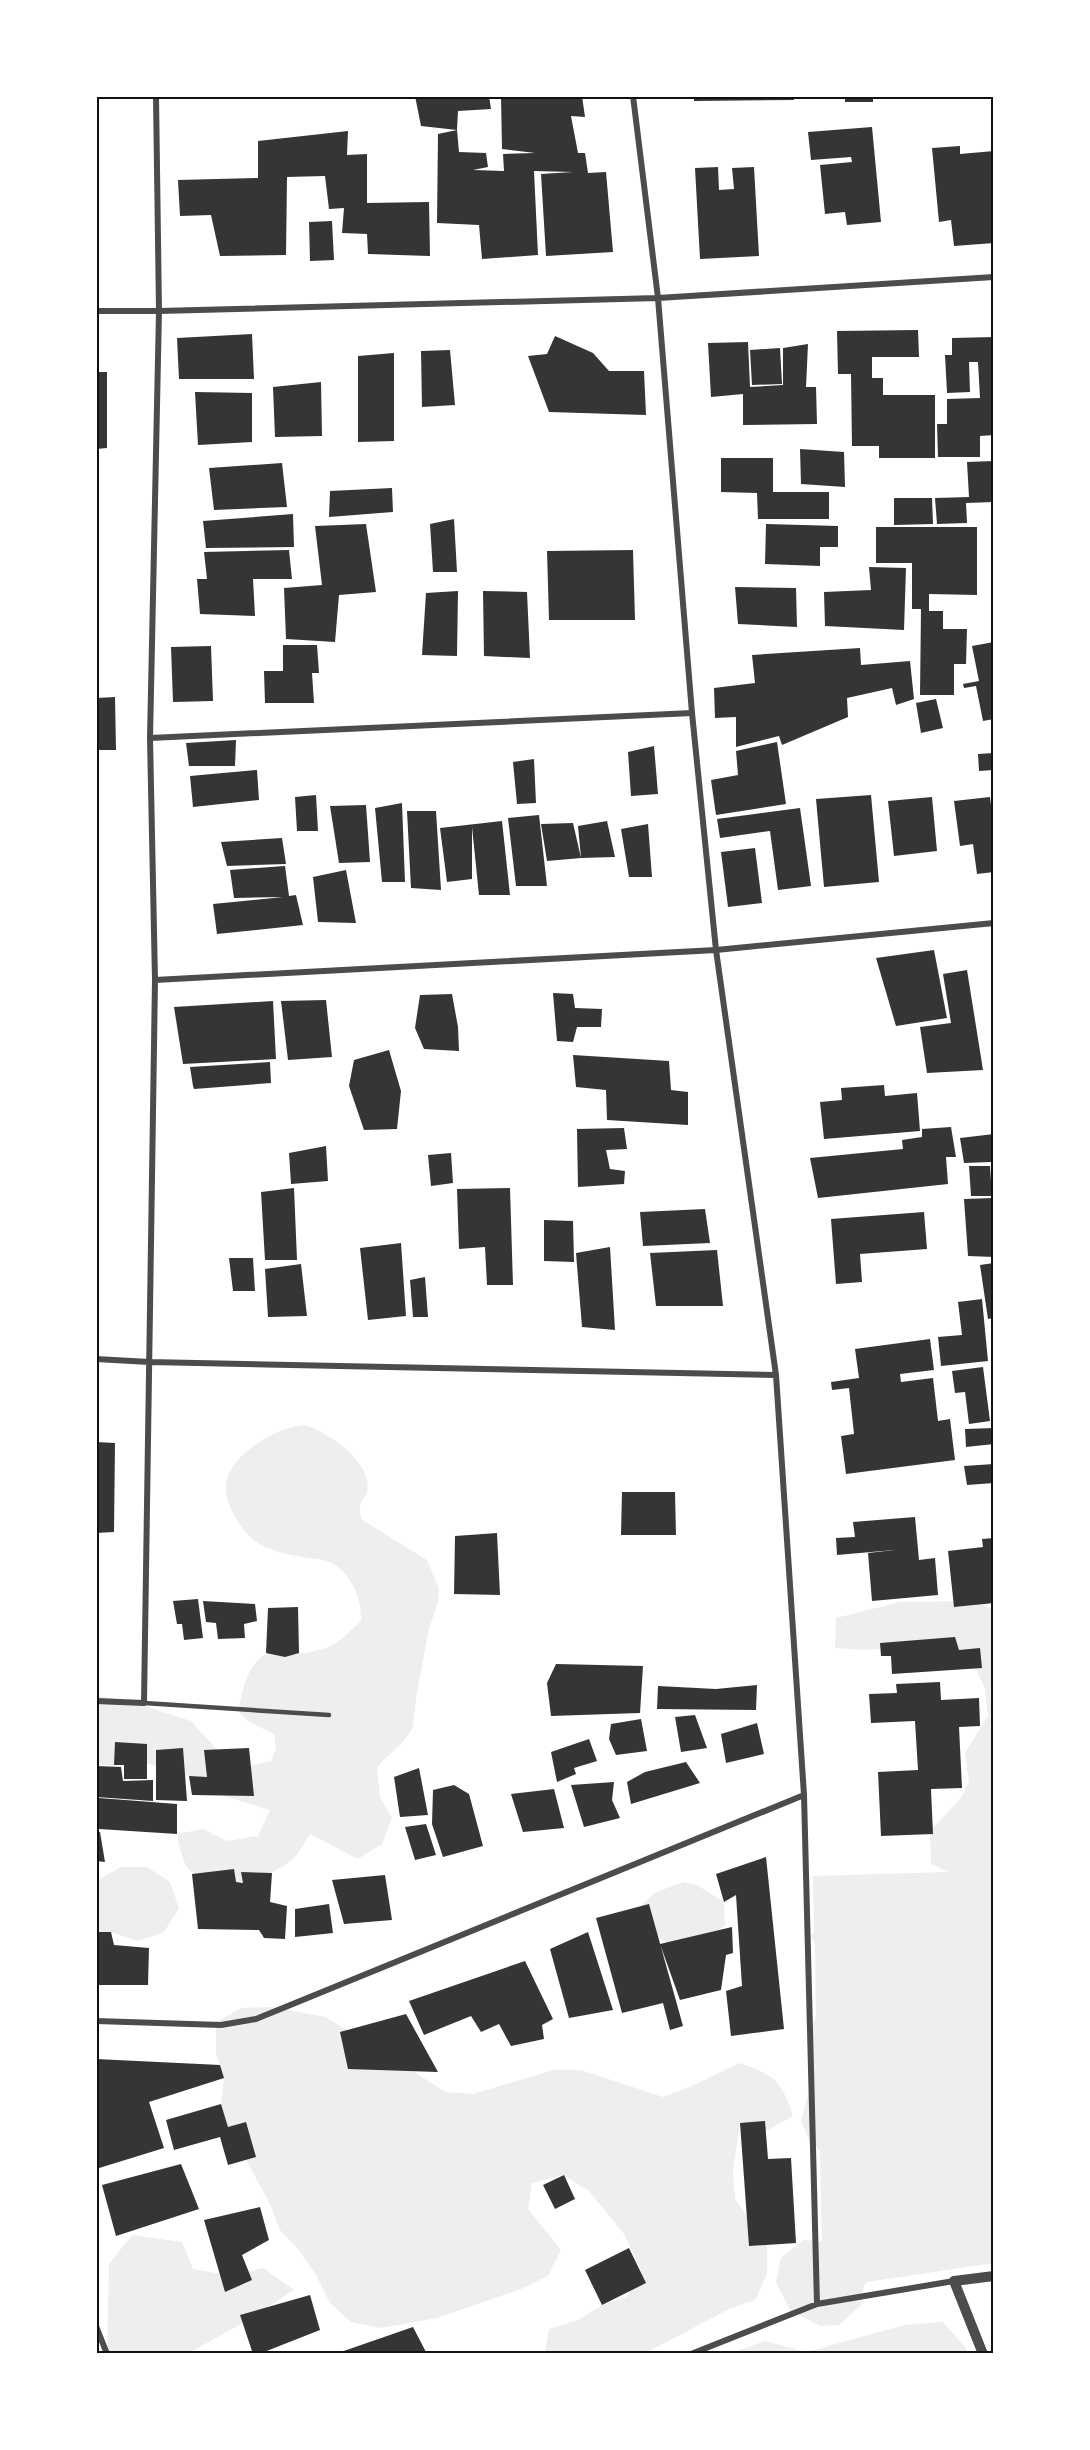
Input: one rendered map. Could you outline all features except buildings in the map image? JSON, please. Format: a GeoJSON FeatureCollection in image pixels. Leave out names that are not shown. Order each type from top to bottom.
{"type":"FeatureCollection","features":[{"type":"Feature","properties":{"kind":"street"},"geometry":{"type":"LineString","coordinates":[[96,1701],[144,1703],[155,980],[150,738],[159,312],[156,96]]}},
{"type":"Feature","properties":{"kind":"street"},"geometry":{"type":"LineString","coordinates":[[633,96],[658,298],[692,712],[716,950],[776,1375],[804,1795],[817,2304]]}},
{"type":"Feature","properties":{"kind":"street"},"geometry":{"type":"LineString","coordinates":[[96,311],[159,312],[658,298],[994,277]]}},
{"type":"Feature","properties":{"kind":"street"},"geometry":{"type":"LineString","coordinates":[[150,738],[692,712]]}},
{"type":"Feature","properties":{"kind":"street"},"geometry":{"type":"LineString","coordinates":[[155,980],[716,950],[994,923]]}},
{"type":"Feature","properties":{"kind":"street"},"geometry":{"type":"LineString","coordinates":[[96,1359],[776,1375]]}},
{"type":"Feature","properties":{"kind":"street"},"geometry":{"type":"LineString","coordinates":[[96,2021],[221,2025],[256,2019],[804,1795]]}},
{"type":"Feature","properties":{"kind":"street"},"geometry":{"type":"LineString","coordinates":[[691,2354],[817,2304],[994,2276]]}},
{"type":"Feature","properties":{"kind":"street"},"geometry":{"type":"LineString","coordinates":[[954,2281],[982,2354]]}},
{"type":"Feature","properties":{"kind":"street"},"geometry":{"type":"LineString","coordinates":[[96,2326],[107,2354]]}},
{"type":"Feature","properties":{"kind":"lane"},"geometry":{"type":"LineString","coordinates":[[144,1703],[329,1715]]}},
{"type":"Feature","properties":{"kind":"shaded area"},"geometry":{"type":"Polygon","coordinates":[[[304,1425],[336,1441],[356,1460],[367,1481],[367,1492],[360,1505],[361,1519],[427,1560],[439,1588],[438,1602],[429,1629],[413,1726],[402,1743],[377,1768],[380,1797],[392,1818],[382,1844],[358,1859],[310,1834],[294,1858],[285,1865],[267,1874],[217,1887],[198,1877],[188,1868],[184,1862],[177,1834],[203,1829],[227,1841],[258,1836],[270,1810],[214,1793],[189,1776],[169,1772],[142,1761],[96,1765],[96,1696],[126,1700],[191,1721],[221,1754],[248,1766],[271,1761],[276,1748],[274,1734],[249,1722],[238,1711],[246,1680],[255,1663],[262,1656],[272,1652],[283,1650],[305,1653],[328,1647],[342,1639],[361,1621],[360,1606],[355,1590],[341,1570],[326,1561],[282,1553],[262,1545],[245,1531],[228,1501],[226,1483],[233,1466],[243,1454],[276,1433],[304,1425]]]}},
{"type":"Feature","properties":{"kind":"shaded area"},"geometry":{"type":"Polygon","coordinates":[[[973,1601],[994,1609],[994,2263],[867,2282],[864,2285],[861,2305],[839,2325],[820,2326],[790,2310],[776,2282],[781,2258],[803,2240],[822,2241],[820,2151],[809,2140],[801,2121],[813,2077],[807,2041],[816,2016],[815,1944],[811,1936],[814,1932],[813,1876],[948,1872],[931,1864],[930,1831],[961,1798],[969,1782],[965,1753],[988,1716],[985,1689],[973,1662],[903,1646],[867,1650],[835,1648],[836,1618],[900,1602],[973,1601]]]}},
{"type":"Feature","properties":{"kind":"shaded area"},"geometry":{"type":"Polygon","coordinates":[[[121,1867],[147,1867],[170,1882],[179,1908],[164,1932],[138,1941],[111,1932],[96,1940],[96,1881],[121,1867]]]}},
{"type":"Feature","properties":{"kind":"shaded area"},"geometry":{"type":"Polygon","coordinates":[[[683,1882],[697,1885],[724,1902],[725,1925],[698,1944],[667,1943],[645,1929],[637,1910],[654,1893],[683,1882]]]}},
{"type":"Feature","properties":{"kind":"shaded area"},"geometry":{"type":"Polygon","coordinates":[[[271,2007],[326,2017],[446,2092],[473,2094],[554,2070],[581,2070],[663,2097],[690,2087],[739,2063],[761,2071],[775,2080],[785,2094],[793,2116],[768,2130],[740,2123],[733,2172],[735,2199],[767,2245],[767,2274],[755,2300],[729,2309],[644,2354],[545,2354],[549,2329],[578,2320],[602,2305],[626,2297],[642,2273],[624,2234],[589,2191],[563,2175],[532,2183],[528,2209],[561,2250],[548,2276],[521,2289],[437,2318],[380,2328],[351,2322],[330,2303],[316,2275],[299,2250],[280,2230],[270,2204],[228,2127],[221,2104],[224,2078],[216,2053],[216,2022],[242,2008],[271,2007]]]}},
{"type":"Feature","properties":{"kind":"shaded area"},"geometry":{"type":"Polygon","coordinates":[[[132,2235],[182,2242],[193,2269],[232,2276],[263,2268],[294,2290],[245,2322],[187,2354],[107,2353],[109,2264],[132,2235]]]}},
{"type":"Feature","properties":{"kind":"shaded area"},"geometry":{"type":"Polygon","coordinates":[[[943,2322],[969,2354],[730,2354],[765,2341],[806,2352],[905,2325],[943,2322]]]}}]}
